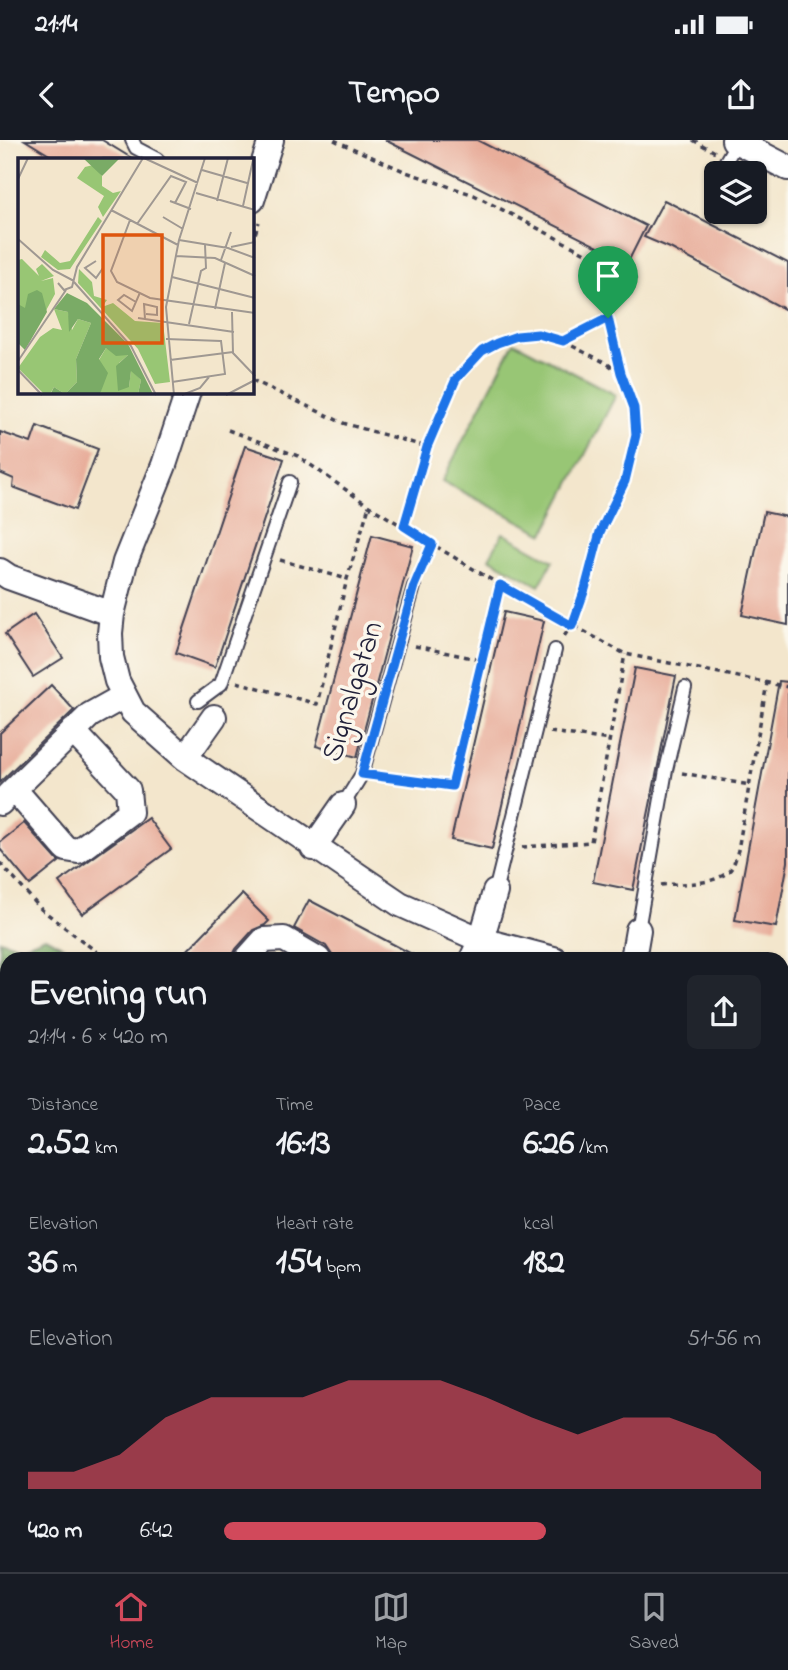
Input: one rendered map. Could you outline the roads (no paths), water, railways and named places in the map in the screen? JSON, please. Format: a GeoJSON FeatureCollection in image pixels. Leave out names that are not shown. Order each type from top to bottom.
{"type":"FeatureCollection","features":[{"type":"Feature","properties":{"kind":"street"},"geometry":{"type":"LineString","coordinates":[[254,194],[271,140]]}},
{"type":"Feature","properties":{"kind":"street"},"geometry":{"type":"LineString","coordinates":[[735,141],[788,168]]}},
{"type":"Feature","properties":{"kind":"street"},"geometry":{"type":"LineString","coordinates":[[187,394],[164,465],[125,562],[112,614],[111,657],[124,696],[133,712],[184,758],[313,848],[476,949],[499,952]]}},
{"type":"Feature","properties":{"kind":"street"},"geometry":{"type":"LineString","coordinates":[[3,581],[112,614]]}},
{"type":"Feature","properties":{"kind":"street"},"geometry":{"type":"LineString","coordinates":[[73,731],[128,790],[130,812],[78,851],[66,849],[7,796],[73,731],[90,715],[124,696]]}},
{"type":"Feature","properties":{"kind":"street"},"geometry":{"type":"LineString","coordinates":[[184,758],[206,709]]}},
{"type":"Feature","properties":{"kind":"street","name":"Signalgatan"},"geometry":{"type":"LineString","coordinates":[[313,848],[343,805]]}},
{"type":"Feature","properties":{"kind":"street"},"geometry":{"type":"LineString","coordinates":[[476,949],[495,892]]}},
{"type":"Feature","properties":{"kind":"street"},"geometry":{"type":"LineString","coordinates":[[634,952],[638,930]]}},
{"type":"Feature","properties":{"kind":"street"},"geometry":{"type":"LineString","coordinates":[[253,952],[264,940],[284,939],[306,952]]}},
{"type":"Feature","properties":{"kind":"lane"},"geometry":{"type":"LineString","coordinates":[[132,140],[136,148],[156,158]]}},
{"type":"Feature","properties":{"kind":"lane"},"geometry":{"type":"LineString","coordinates":[[725,161],[735,141]]}},
{"type":"Feature","properties":{"kind":"lane"},"geometry":{"type":"LineString","coordinates":[[206,709],[221,684],[290,482]]}},
{"type":"Feature","properties":{"kind":"lane","name":"Signalgatan"},"geometry":{"type":"LineString","coordinates":[[343,805],[362,774],[414,586]]}},
{"type":"Feature","properties":{"kind":"lane"},"geometry":{"type":"LineString","coordinates":[[495,892],[555,650]]}},
{"type":"Feature","properties":{"kind":"lane"},"geometry":{"type":"LineString","coordinates":[[638,930],[666,770],[685,688]]}}]}
